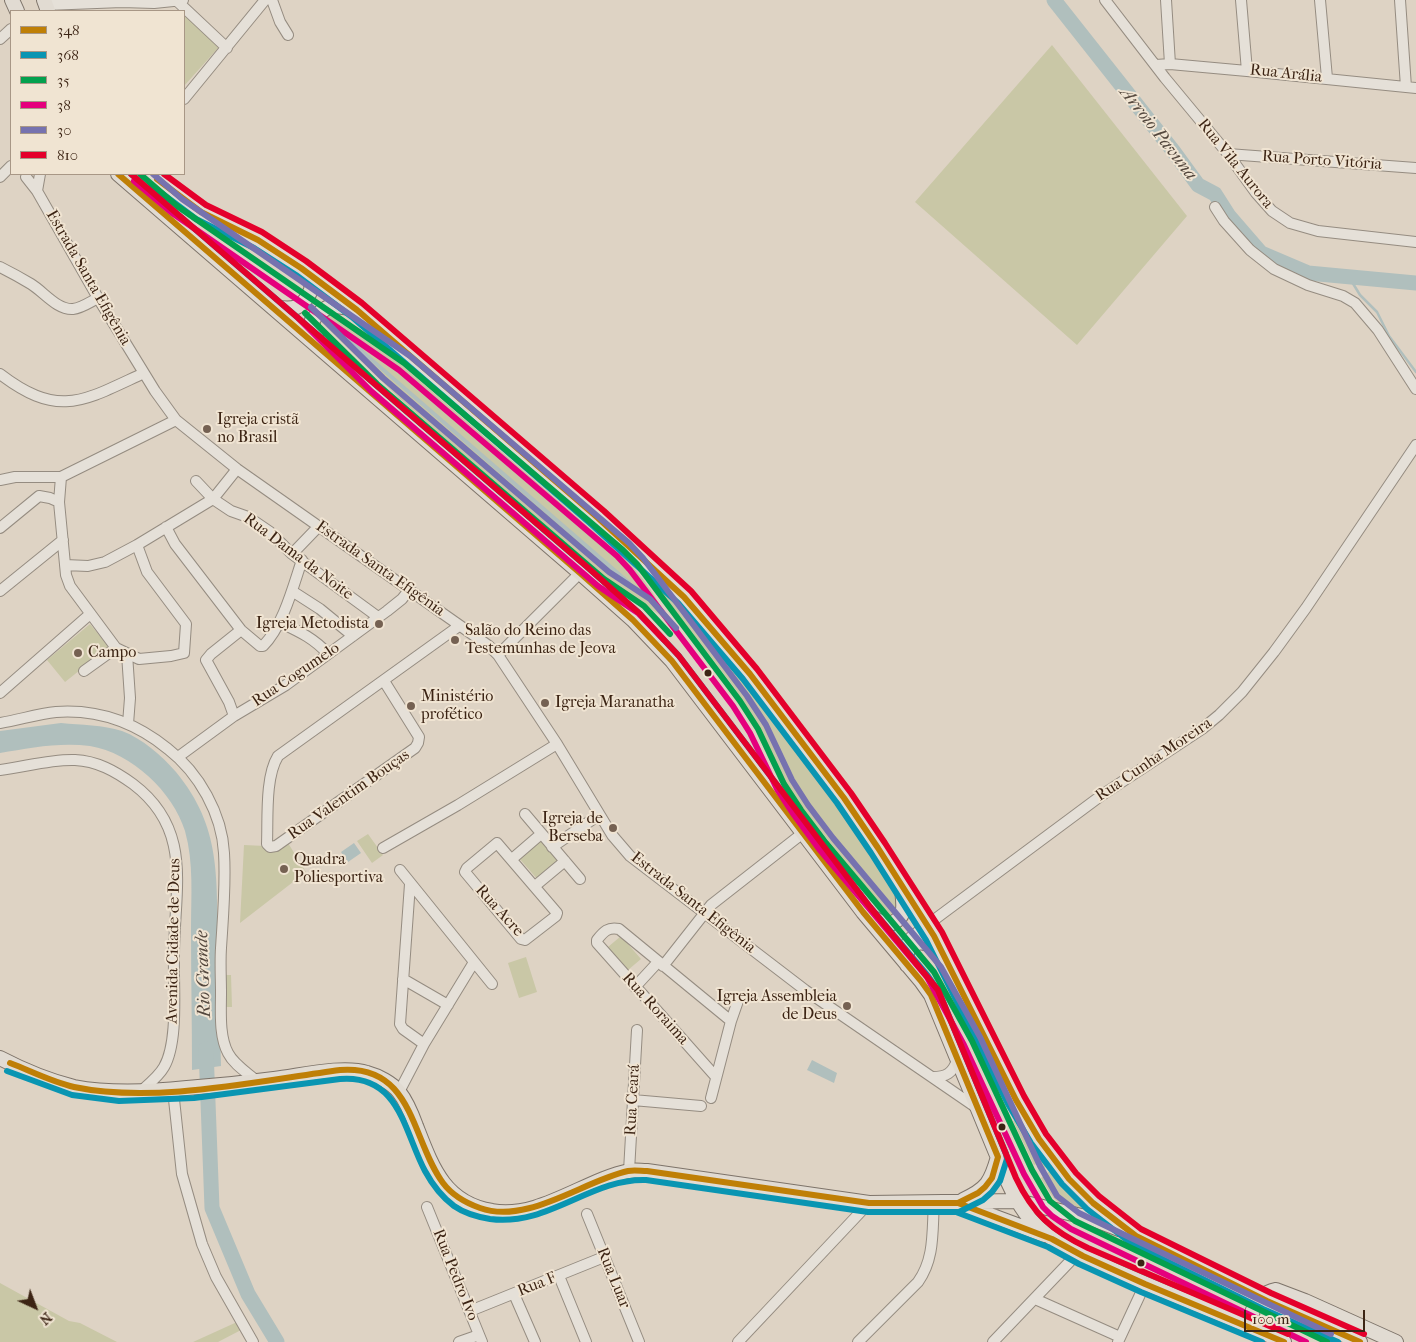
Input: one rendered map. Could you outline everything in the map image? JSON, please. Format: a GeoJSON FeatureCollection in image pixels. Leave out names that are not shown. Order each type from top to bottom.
{"type":"FeatureCollection","features":[{"type":"Feature","properties":{"kind":"main road"},"geometry":{"type":"LineString","coordinates":[[119,175],[580,573],[633,620],[672,661],[863,912],[931,995],[1017,1201],[1030,1220],[1052,1239]]}},
{"type":"Feature","properties":{"kind":"main road"},"geometry":{"type":"LineString","coordinates":[[151,175],[201,212],[258,240],[301,268],[357,310],[598,518],[684,597],[750,674],[844,798],[928,925],[1016,1100],[1039,1139],[1079,1190],[1093,1204],[1136,1236]]}},
{"type":"Feature","properties":{"kind":"main road"},"geometry":{"type":"LineString","coordinates":[[273,307],[293,309],[298,307],[308,296],[312,288],[311,283],[301,268]]}},
{"type":"Feature","properties":{"kind":"main road"},"geometry":{"type":"LineString","coordinates":[[320,347],[312,320],[320,311],[334,306],[357,310]]}},
{"type":"Feature","properties":{"kind":"main road"},"geometry":{"type":"LineString","coordinates":[[863,912],[884,924],[894,923],[904,910],[901,886]]}},
{"type":"Feature","properties":{"kind":"main road"},"geometry":{"type":"LineString","coordinates":[[904,961],[911,944],[921,942],[928,944],[945,958]]}},
{"type":"Feature","properties":{"kind":"main road"},"geometry":{"type":"LineString","coordinates":[[0,1058],[74,1086],[141,1091],[228,1086],[346,1070],[360,1071],[375,1076],[399,1092],[413,1118],[429,1161],[448,1190],[474,1206],[493,1212],[522,1210],[629,1171],[656,1172],[869,1203],[1017,1201],[1090,1218],[1136,1236],[1260,1297],[1360,1342]]}},
{"type":"Feature","properties":{"kind":"main road"},"geometry":{"type":"LineString","coordinates":[[958,1203],[986,1187],[992,1178],[998,1157]]}},
{"type":"Feature","properties":{"kind":"main road"},"geometry":{"type":"LineString","coordinates":[[958,1203],[1052,1239],[1145,1284],[1284,1342]]}},
{"type":"Feature","properties":{"kind":"main road"},"geometry":{"type":"LineString","coordinates":[[1257,1330],[1252,1315],[1260,1297],[1276,1290],[1396,1342]]}},
{"type":"Feature","properties":{"kind":"street"},"geometry":{"type":"LineString","coordinates":[[46,5],[124,7],[180,0],[227,48]]}},
{"type":"Feature","properties":{"kind":"street"},"geometry":{"type":"LineString","coordinates":[[185,98],[265,0]]}},
{"type":"Feature","properties":{"kind":"street"},"geometry":{"type":"LineString","coordinates":[[272,0],[280,22],[288,35]]}},
{"type":"Feature","properties":{"kind":"street","name":"Rua Vila Aurora"},"geometry":{"type":"LineString","coordinates":[[1105,0],[1228,154],[1256,193],[1272,210],[1290,223],[1318,231],[1416,242]]}},
{"type":"Feature","properties":{"kind":"street"},"geometry":{"type":"LineString","coordinates":[[1166,0],[1170,64]]}},
{"type":"Feature","properties":{"kind":"street"},"geometry":{"type":"LineString","coordinates":[[1241,0],[1247,70]]}},
{"type":"Feature","properties":{"kind":"street"},"geometry":{"type":"LineString","coordinates":[[1320,0],[1327,78]]}},
{"type":"Feature","properties":{"kind":"street"},"geometry":{"type":"LineString","coordinates":[[1400,0],[1411,87]]}},
{"type":"Feature","properties":{"kind":"street"},"geometry":{"type":"LineString","coordinates":[[0,39],[10,29]]}},
{"type":"Feature","properties":{"kind":"street","name":"Rua Arália"},"geometry":{"type":"LineString","coordinates":[[1156,65],[1170,64],[1247,70],[1411,87]]}},
{"type":"Feature","properties":{"kind":"street","name":"Rua Porto Vitória"},"geometry":{"type":"LineString","coordinates":[[1228,154],[1416,168]]}},
{"type":"Feature","properties":{"kind":"street"},"geometry":{"type":"LineString","coordinates":[[0,177],[10,167]]}},
{"type":"Feature","properties":{"kind":"street"},"geometry":{"type":"LineString","coordinates":[[24,175],[37,175]]}},
{"type":"Feature","properties":{"kind":"street","name":"Estrada Santa Efigênia"},"geometry":{"type":"LineString","coordinates":[[24,175],[37,190],[98,298],[144,373],[176,420],[237,469],[489,646],[498,655],[557,744],[612,835],[630,856],[805,990],[977,1108]]}},
{"type":"Feature","properties":{"kind":"street"},"geometry":{"type":"LineString","coordinates":[[37,190],[40,175]]}},
{"type":"Feature","properties":{"kind":"street"},"geometry":{"type":"LineString","coordinates":[[1215,207],[1224,221],[1250,250],[1274,269],[1308,285],[1343,296],[1355,303],[1378,330],[1416,389]]}},
{"type":"Feature","properties":{"kind":"street"},"geometry":{"type":"LineString","coordinates":[[0,267],[32,285],[60,306],[66,308],[80,307],[98,298]]}},
{"type":"Feature","properties":{"kind":"street"},"geometry":{"type":"LineString","coordinates":[[0,374],[15,386],[38,398],[64,403],[90,397],[144,373]]}},
{"type":"Feature","properties":{"kind":"street"},"geometry":{"type":"LineString","coordinates":[[0,480],[62,477],[176,420]]}},
{"type":"Feature","properties":{"kind":"street","name":"Rua Cunha Moreira"},"geometry":{"type":"LineString","coordinates":[[904,961],[908,940],[1102,794],[1202,729],[1242,692],[1306,608],[1416,445]]}},
{"type":"Feature","properties":{"kind":"street"},"geometry":{"type":"LineString","coordinates":[[65,565],[88,566],[105,562],[137,545],[213,499],[237,469]]}},
{"type":"Feature","properties":{"kind":"street"},"geometry":{"type":"LineString","coordinates":[[33,477],[37,486],[38,496]]}},
{"type":"Feature","properties":{"kind":"street"},"geometry":{"type":"LineString","coordinates":[[62,477],[59,502],[66,575],[70,586],[89,615],[116,648],[128,654],[139,658],[171,656],[184,653],[186,624],[147,572],[137,545]]}},
{"type":"Feature","properties":{"kind":"street","name":"Rua Dama da Noite"},"geometry":{"type":"LineString","coordinates":[[196,481],[213,499],[231,511],[248,517],[265,529],[297,557],[378,617]]}},
{"type":"Feature","properties":{"kind":"street"},"geometry":{"type":"LineString","coordinates":[[0,528],[38,496],[59,502]]}},
{"type":"Feature","properties":{"kind":"street"},"geometry":{"type":"LineString","coordinates":[[166,527],[175,544],[241,630],[252,641],[263,646],[269,640],[292,591],[297,557],[319,526]]}},
{"type":"Feature","properties":{"kind":"street"},"geometry":{"type":"LineString","coordinates":[[0,591],[63,540]]}},
{"type":"Feature","properties":{"kind":"street"},"geometry":{"type":"LineString","coordinates":[[498,655],[580,573]]}},
{"type":"Feature","properties":{"kind":"street","name":"Rua Cogumelo"},"geometry":{"type":"LineString","coordinates":[[178,756],[234,716],[286,685],[402,599],[409,590]]}},
{"type":"Feature","properties":{"kind":"street"},"geometry":{"type":"LineString","coordinates":[[292,591],[320,608],[353,636]]}},
{"type":"Feature","properties":{"kind":"street"},"geometry":{"type":"LineString","coordinates":[[0,693],[89,615]]}},
{"type":"Feature","properties":{"kind":"street"},"geometry":{"type":"LineString","coordinates":[[278,622],[310,637],[320,644],[328,654]]}},
{"type":"Feature","properties":{"kind":"street"},"geometry":{"type":"LineString","coordinates":[[384,681],[460,626]]}},
{"type":"Feature","properties":{"kind":"street"},"geometry":{"type":"LineString","coordinates":[[234,716],[229,702],[206,660],[241,630]]}},
{"type":"Feature","properties":{"kind":"street"},"geometry":{"type":"LineString","coordinates":[[84,671],[116,648]]}},
{"type":"Feature","properties":{"kind":"street"},"geometry":{"type":"LineString","coordinates":[[128,654],[130,698],[128,724]]}},
{"type":"Feature","properties":{"kind":"street","name":"Rua Valentim Bouças"},"geometry":{"type":"LineString","coordinates":[[384,681],[419,737],[415,748],[276,846],[270,847],[267,844],[270,787],[273,764],[278,756],[384,681]]}},
{"type":"Feature","properties":{"kind":"street"},"geometry":{"type":"LineString","coordinates":[[0,723],[54,712],[101,715],[128,724],[151,736],[178,756],[205,791],[220,828],[224,852],[221,951],[221,1014],[224,1041],[232,1059],[258,1082]]}},
{"type":"Feature","properties":{"kind":"street"},"geometry":{"type":"LineString","coordinates":[[383,848],[458,805],[557,744]]}},
{"type":"Feature","properties":{"kind":"street","name":"Avenida Cidade de Deus"},"geometry":{"type":"LineString","coordinates":[[0,770],[26,767],[56,760],[76,760],[95,763],[109,768],[141,790],[162,816],[171,832],[178,873],[174,945],[173,1043],[164,1067],[141,1091]]}},
{"type":"Feature","properties":{"kind":"street"},"geometry":{"type":"LineString","coordinates":[[525,814],[580,879]]}},
{"type":"Feature","properties":{"kind":"street"},"geometry":{"type":"LineString","coordinates":[[552,847],[599,815]]}},
{"type":"Feature","properties":{"kind":"street"},"geometry":{"type":"LineString","coordinates":[[635,987],[661,964],[711,905],[803,833]]}},
{"type":"Feature","properties":{"kind":"street"},"geometry":{"type":"LineString","coordinates":[[512,859],[541,834]]}},
{"type":"Feature","properties":{"kind":"street","name":"Rua Acre"},"geometry":{"type":"LineString","coordinates":[[495,844],[499,844],[512,859],[557,914],[527,939],[522,940],[465,871],[495,844]]}},
{"type":"Feature","properties":{"kind":"street"},"geometry":{"type":"LineString","coordinates":[[535,886],[565,861]]}},
{"type":"Feature","properties":{"kind":"street"},"geometry":{"type":"LineString","coordinates":[[400,870],[492,984]]}},
{"type":"Feature","properties":{"kind":"street"},"geometry":{"type":"LineString","coordinates":[[410,884],[400,1024],[402,1029],[424,1044]]}},
{"type":"Feature","properties":{"kind":"street","name":"Rua Roraima"},"geometry":{"type":"LineString","coordinates":[[661,964],[619,929],[612,927],[597,940],[597,943],[635,987],[716,1077]]}},
{"type":"Feature","properties":{"kind":"street"},"geometry":{"type":"LineString","coordinates":[[399,1092],[424,1044],[474,962]]}},
{"type":"Feature","properties":{"kind":"street"},"geometry":{"type":"LineString","coordinates":[[661,964],[731,1021]]}},
{"type":"Feature","properties":{"kind":"street"},"geometry":{"type":"LineString","coordinates":[[403,979],[448,1005]]}},
{"type":"Feature","properties":{"kind":"street"},"geometry":{"type":"LineString","coordinates":[[711,1098],[738,998]]}},
{"type":"Feature","properties":{"kind":"street","name":"Rua Ceará"},"geometry":{"type":"LineString","coordinates":[[629,1171],[637,1030]]}},
{"type":"Feature","properties":{"kind":"street"},"geometry":{"type":"LineString","coordinates":[[933,1077],[948,1075],[955,1068],[957,1060]]}},
{"type":"Feature","properties":{"kind":"street"},"geometry":{"type":"LineString","coordinates":[[176,1090],[182,1174],[202,1244],[216,1277],[253,1342]]}},
{"type":"Feature","properties":{"kind":"street"},"geometry":{"type":"LineString","coordinates":[[633,1100],[701,1106]]}},
{"type":"Feature","properties":{"kind":"street"},"geometry":{"type":"LineString","coordinates":[[738,1342],[869,1203]]}},
{"type":"Feature","properties":{"kind":"street"},"geometry":{"type":"LineString","coordinates":[[858,1342],[918,1282],[926,1271],[930,1262],[934,1203]]}},
{"type":"Feature","properties":{"kind":"street","name":"Rua Pedro Ivo"},"geometry":{"type":"LineString","coordinates":[[427,1207],[481,1338]]}},
{"type":"Feature","properties":{"kind":"street","name":"Rua Luar"},"geometry":{"type":"LineString","coordinates":[[587,1214],[639,1342]]}},
{"type":"Feature","properties":{"kind":"street"},"geometry":{"type":"LineString","coordinates":[[992,1342],[1078,1253]]}},
{"type":"Feature","properties":{"kind":"street","name":"Rua F"},"geometry":{"type":"LineString","coordinates":[[470,1311],[604,1257]]}},
{"type":"Feature","properties":{"kind":"street"},"geometry":{"type":"LineString","coordinates":[[560,1276],[586,1342]]}},
{"type":"Feature","properties":{"kind":"street"},"geometry":{"type":"LineString","coordinates":[[1035,1298],[1119,1340],[1145,1284]]}},
{"type":"Feature","properties":{"kind":"street"},"geometry":{"type":"LineString","coordinates":[[514,1294],[534,1342]]}},
{"type":"Feature","properties":{"kind":"street"},"geometry":{"type":"LineString","coordinates":[[460,1342],[481,1338]]}},
{"type":"Feature","properties":{"kind":"shaded area"},"geometry":{"type":"Polygon","coordinates":[[[185,16],[219,47],[185,85],[185,16]]]}},
{"type":"Feature","properties":{"kind":"shaded area"},"geometry":{"type":"Polygon","coordinates":[[[1052,45],[1187,216],[1077,345],[915,202],[1052,45]]]}},
{"type":"Feature","properties":{"kind":"shaded area"},"geometry":{"type":"Polygon","coordinates":[[[325,311],[389,354],[629,562],[655,596],[665,619],[590,567],[399,398],[319,320],[325,311]]]}},
{"type":"Feature","properties":{"kind":"shaded area"},"geometry":{"type":"Polygon","coordinates":[[[644,569],[658,578],[725,651],[852,820],[904,896],[894,919],[799,804],[783,779],[763,735],[736,690],[644,569]]]}},
{"type":"Feature","properties":{"kind":"shaded area","name":"Campo"},"geometry":{"type":"Polygon","coordinates":[[[90,624],[109,647],[65,682],[47,660],[90,624]]]}},
{"type":"Feature","properties":{"kind":"shaded area"},"geometry":{"type":"Polygon","coordinates":[[[546,833],[567,857],[539,881],[518,857],[546,833]]]}},
{"type":"Feature","properties":{"kind":"shaded area"},"geometry":{"type":"Polygon","coordinates":[[[270,834],[275,844],[288,843],[306,872],[240,923],[244,845],[265,846],[270,834]]]}},
{"type":"Feature","properties":{"kind":"shaded area"},"geometry":{"type":"Polygon","coordinates":[[[368,834],[383,855],[372,863],[357,841],[368,834]]]}},
{"type":"Feature","properties":{"kind":"shaded area"},"geometry":{"type":"Polygon","coordinates":[[[621,936],[641,959],[628,970],[608,947],[621,936]]]}},
{"type":"Feature","properties":{"kind":"shaded area"},"geometry":{"type":"Polygon","coordinates":[[[526,957],[537,992],[519,998],[508,963],[526,957]]]}},
{"type":"Feature","properties":{"kind":"shaded area"},"geometry":{"type":"Polygon","coordinates":[[[224,975],[231,975],[232,1007],[225,1007],[224,975]]]}},
{"type":"Feature","properties":{"kind":"shaded area"},"geometry":{"type":"Polygon","coordinates":[[[1018,1119],[1048,1165],[1041,1171],[1037,1164],[1034,1165],[1013,1121],[1018,1119]]]}},
{"type":"Feature","properties":{"kind":"shaded area"},"geometry":{"type":"Polygon","coordinates":[[[1051,1170],[1083,1205],[1079,1210],[1059,1203],[1052,1196],[1041,1178],[1051,1170]]]}},
{"type":"Feature","properties":{"kind":"shaded area"},"geometry":{"type":"Polygon","coordinates":[[[0,1283],[69,1321],[80,1323],[117,1342],[0,1342],[0,1283]]]}},
{"type":"Feature","properties":{"kind":"shaded area"},"geometry":{"type":"Polygon","coordinates":[[[1268,1308],[1345,1342],[1330,1342],[1267,1315],[1268,1308]]]}},
{"type":"Feature","properties":{"kind":"shaded area"},"geometry":{"type":"Polygon","coordinates":[[[237,1322],[241,1330],[218,1342],[193,1342],[237,1322]]]}},
{"type":"Feature","properties":{"kind":"water"},"geometry":{"type":"Polygon","coordinates":[[[324,316],[631,582],[628,585],[322,319],[324,316]]]}},
{"type":"Feature","properties":{"kind":"water"},"geometry":{"type":"Polygon","coordinates":[[[61,723],[107,728],[122,731],[137,738],[158,754],[176,772],[202,813],[214,854],[216,875],[221,1066],[192,1070],[190,855],[185,831],[171,802],[149,776],[121,757],[106,750],[90,746],[67,745],[45,746],[0,753],[0,731],[61,723]]]}},
{"type":"Feature","properties":{"kind":"water"},"geometry":{"type":"Polygon","coordinates":[[[354,843],[361,853],[348,862],[341,852],[354,843]]]}},
{"type":"Feature","properties":{"kind":"water"},"geometry":{"type":"Polygon","coordinates":[[[812,1060],[837,1073],[834,1083],[807,1070],[812,1060]]]}},
{"type":"Feature","properties":{"kind":"waterway","name":"Arroio Pavuna"},"geometry":{"type":"LineString","coordinates":[[1054,0],[1198,185],[1215,194],[1229,216],[1261,253],[1308,273],[1416,283]]}},
{"type":"Feature","properties":{"kind":"waterway"},"geometry":{"type":"LineString","coordinates":[[1349,277],[1360,295],[1377,312],[1389,336],[1416,372]]}},
{"type":"Feature","properties":{"kind":"waterway","name":"Rio Grande"},"geometry":{"type":"LineString","coordinates":[[206,1049],[212,1208],[248,1294],[277,1342]]}},
{"type":"Feature","properties":{"kind":"transit line","name":"348"},"geometry":{"type":"LineString","coordinates":[[10,1063],[74,1087],[105,1092],[138,1093],[207,1089],[340,1070],[364,1071],[383,1079],[397,1092],[416,1127],[432,1166],[443,1183],[455,1195],[470,1204],[498,1212],[517,1211],[536,1206],[628,1171],[647,1171],[869,1203],[958,1203],[978,1193],[985,1187],[992,1178],[998,1157],[931,995],[863,912],[672,661],[633,620],[580,573],[119,175]]}},
{"type":"Feature","properties":{"kind":"transit line","name":"368"},"geometry":{"type":"LineString","coordinates":[[7,1071],[72,1095],[119,1101],[194,1098],[340,1079],[360,1080],[376,1086],[388,1096],[397,1108],[425,1171],[441,1194],[462,1211],[490,1219],[511,1220],[531,1216],[607,1186],[626,1181],[646,1180],[868,1212],[959,1212],[983,1200],[992,1192],[1000,1181],[1007,1159],[939,992],[928,976],[870,907],[679,656],[639,613],[586,566],[132,175]]}},
{"type":"Feature","properties":{"kind":"transit line","name":"810"},"geometry":{"type":"LineString","coordinates":[[132,175],[586,566],[639,613],[679,656],[870,907],[938,990],[1022,1191],[1045,1220],[1075,1242],[1288,1334]]}},
{"type":"Feature","properties":{"kind":"transit line","name":"35"},"geometry":{"type":"LineString","coordinates":[[141,175],[177,206],[404,363],[637,564],[740,701],[758,729],[784,784],[801,810],[826,843],[934,972],[972,1041],[1032,1170],[1050,1201],[1075,1221],[1327,1342]]}},
{"type":"Feature","properties":{"kind":"transit line","name":"30"},"geometry":{"type":"LineString","coordinates":[[154,175],[182,199],[410,356],[629,543],[643,558],[747,696],[766,725],[792,780],[808,805],[833,838],[941,967],[980,1037],[1040,1166],[1057,1196],[1079,1213],[1331,1334]]}},
{"type":"Feature","properties":{"kind":"transit line","name":"810"},"geometry":{"type":"LineString","coordinates":[[165,175],[206,205],[262,232],[306,261],[362,303],[604,511],[691,591],[757,669],[851,793],[885,843],[942,932],[1024,1096],[1046,1134],[1076,1173],[1099,1196],[1141,1229],[1271,1293],[1364,1334]]}},
{"type":"Feature","properties":{"kind":"transit line","name":"348"},"geometry":{"type":"LineString","coordinates":[[157,179],[201,212],[258,240],[301,268],[357,310],[598,518],[684,597],[750,674],[844,798],[878,848],[934,936],[1016,1100],[1039,1139],[1069,1179],[1093,1203],[1136,1236],[1267,1301],[1360,1342]]}},
{"type":"Feature","properties":{"kind":"transit line","name":"38"},"geometry":{"type":"LineString","coordinates":[[134,181],[172,213],[399,370],[617,556],[630,570],[733,706],[750,733],[777,789],[794,815],[819,849],[927,977],[964,1045],[1024,1174],[1043,1207],[1052,1216],[1071,1229],[1306,1342]]}},
{"type":"Feature","properties":{"kind":"transit line","name":"368"},"geometry":{"type":"LineString","coordinates":[[152,186],[196,219],[254,248],[296,275],[352,317],[592,525],[678,603],[743,679],[837,803],[871,853],[926,940],[1008,1104],[1031,1143],[1062,1184],[1087,1209],[1132,1244],[1263,1309],[1338,1342]]}},
{"type":"Feature","properties":{"kind":"transit line","name":"30"},"geometry":{"type":"LineString","coordinates":[[311,307],[383,378],[609,572],[650,599],[676,628]]}},
{"type":"Feature","properties":{"kind":"transit line","name":"35"},"geometry":{"type":"LineString","coordinates":[[305,313],[377,384],[604,579],[644,606],[670,634]]}},
{"type":"Feature","properties":{"kind":"transit line","name":"38"},"geometry":{"type":"LineString","coordinates":[[299,319],[371,391],[598,586],[638,613],[664,640]]}},
{"type":"Feature","properties":{"kind":"transit line","name":"348"},"geometry":{"type":"LineString","coordinates":[[944,1203],[958,1203],[1052,1239],[1083,1256],[1145,1284],[1284,1342]]}},
{"type":"Feature","properties":{"kind":"transit line","name":"368"},"geometry":{"type":"LineString","coordinates":[[944,1212],[956,1212],[1048,1247],[1079,1264],[1141,1292],[1262,1342]]}},
{"type":"Feature","properties":{"kind":"place","name":"Igreja cristã no Brasil"},"geometry":{"type":"Point","coordinates":[207,429]}},
{"type":"Feature","properties":{"kind":"place","name":"Igreja Metodista"},"geometry":{"type":"Point","coordinates":[379,624]}},
{"type":"Feature","properties":{"kind":"place","name":"Salão do Reino das Testemunhas de Jeova"},"geometry":{"type":"Point","coordinates":[455,640]}},
{"type":"Feature","properties":{"kind":"place","name":"Campo"},"geometry":{"type":"Point","coordinates":[78,653]}},
{"type":"Feature","properties":{"kind":"place","name":"Igreja Maranatha"},"geometry":{"type":"Point","coordinates":[545,703]}},
{"type":"Feature","properties":{"kind":"place","name":"Ministério profético"},"geometry":{"type":"Point","coordinates":[411,706]}},
{"type":"Feature","properties":{"kind":"place","name":"Igreja de Berseba"},"geometry":{"type":"Point","coordinates":[613,828]}},
{"type":"Feature","properties":{"kind":"place","name":"Quadra Poliesportiva"},"geometry":{"type":"Point","coordinates":[284,869]}},
{"type":"Feature","properties":{"kind":"place","name":"Igreja Assembleia de Deus"},"geometry":{"type":"Point","coordinates":[847,1006]}}]}
